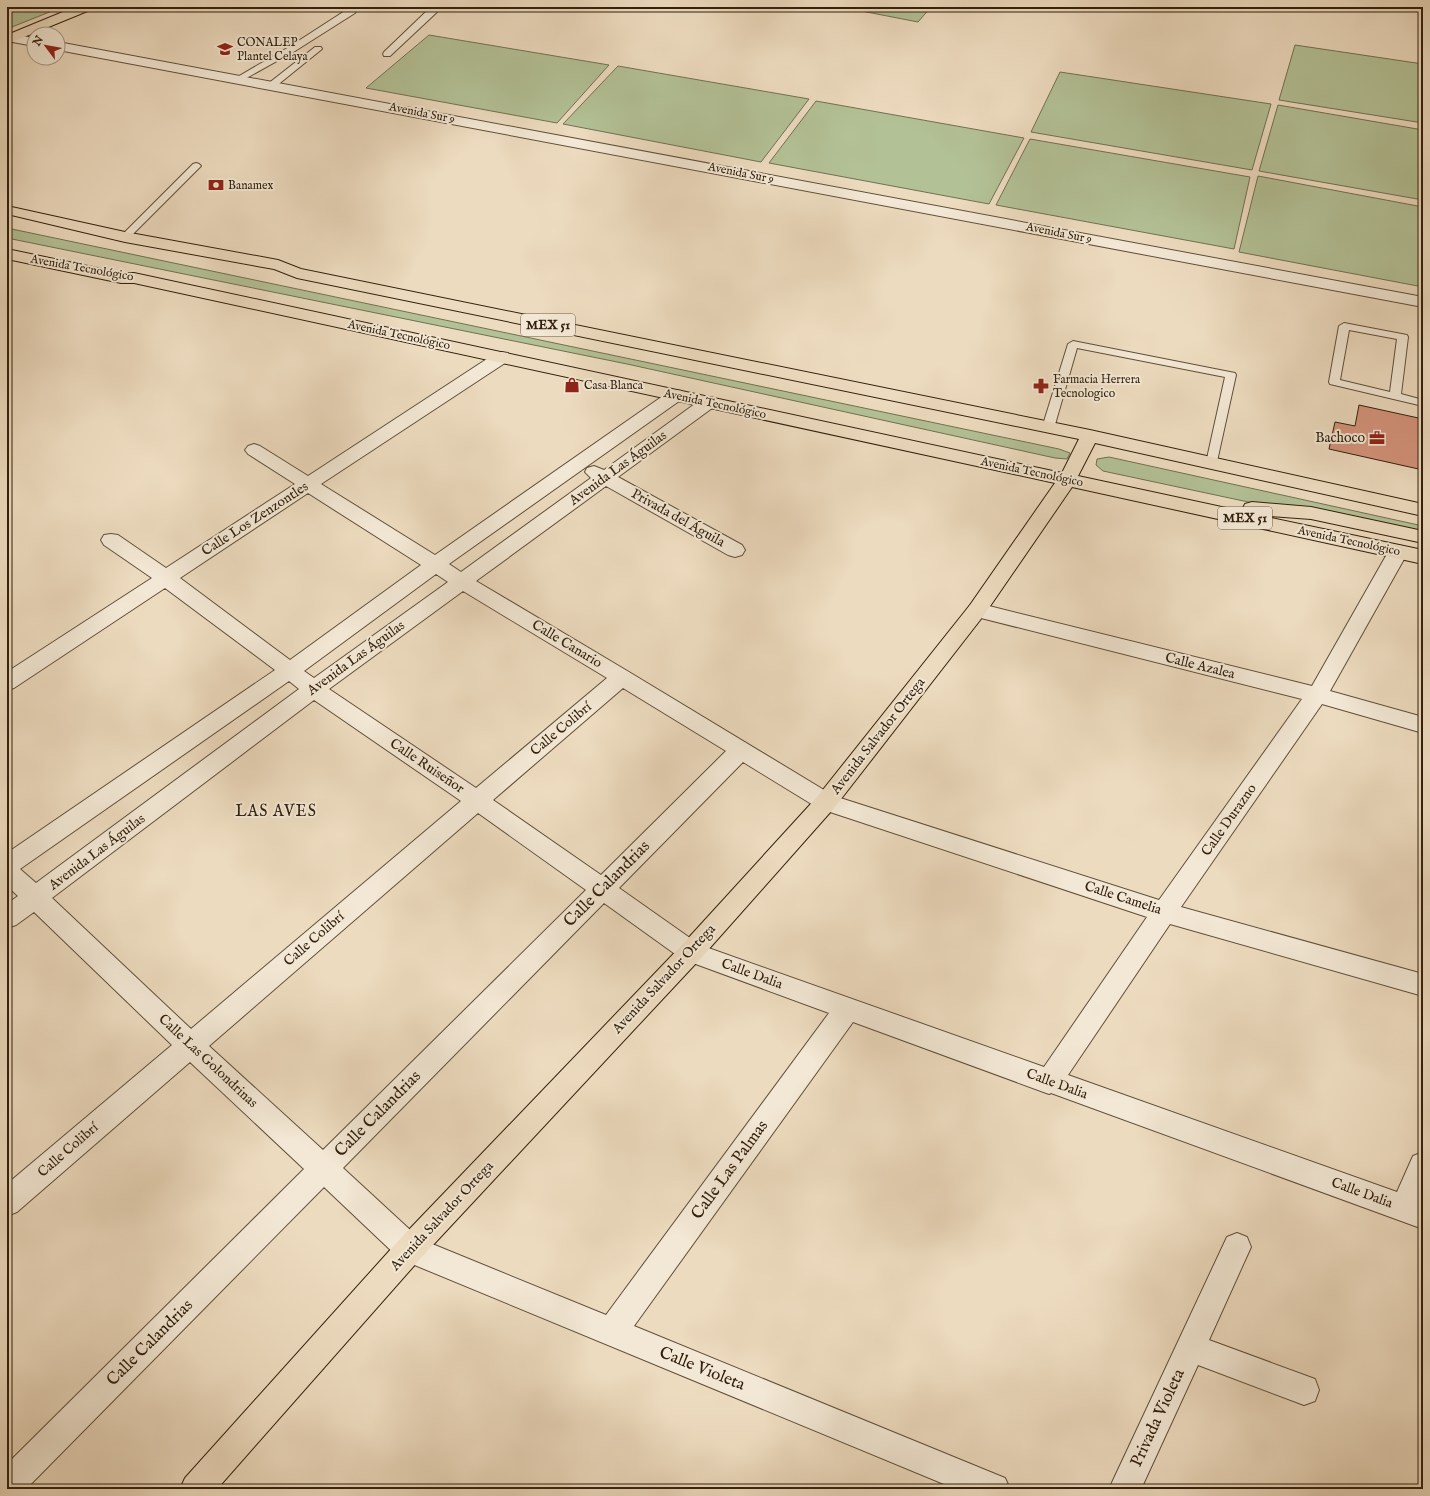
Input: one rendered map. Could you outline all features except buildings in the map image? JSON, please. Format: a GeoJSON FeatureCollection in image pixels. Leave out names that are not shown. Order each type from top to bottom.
{"type":"FeatureCollection","features":[{"type":"Feature","properties":{"kind":"main road"},"geometry":{"type":"LineString","coordinates":[[9,38],[77,7]]}},
{"type":"Feature","properties":{"kind":"main road"},"geometry":{"type":"LineString","coordinates":[[9,38],[86,7]]}},
{"type":"Feature","properties":{"kind":"main road","name":"MEX 51"},"geometry":{"type":"LineString","coordinates":[[7,210],[126,237],[278,265],[297,273],[1090,436],[1423,510]]}},
{"type":"Feature","properties":{"kind":"main road"},"geometry":{"type":"LineString","coordinates":[[7,217],[186,254],[297,273]]}},
{"type":"Feature","properties":{"kind":"main road"},"geometry":{"type":"LineString","coordinates":[[7,249],[134,278]]}},
{"type":"Feature","properties":{"kind":"main road","name":"Avenida Tecnológico"},"geometry":{"type":"LineString","coordinates":[[7,254],[121,278],[134,278],[1423,557]]}},
{"type":"Feature","properties":{"kind":"main road","name":"Avenida Salvador Ortega"},"geometry":{"type":"LineString","coordinates":[[196,1489],[410,1249],[691,952],[826,802],[977,610],[1067,480],[1090,436]]}},
{"type":"Feature","properties":{"kind":"main road"},"geometry":{"type":"LineString","coordinates":[[1163,501],[1311,513],[1423,537]]}},
{"type":"Feature","properties":{"kind":"street"},"geometry":{"type":"LineString","coordinates":[[9,38],[26,41]]}},
{"type":"Feature","properties":{"kind":"street","name":"Avenida Sur 9"},"geometry":{"type":"LineString","coordinates":[[66,47],[1423,302]]}},
{"type":"Feature","properties":{"kind":"street","name":"Calle Los Zenzontles"},"geometry":{"type":"LineString","coordinates":[[7,682],[502,357]]}},
{"type":"Feature","properties":{"kind":"street","name":"Avenida Las Águilas"},"geometry":{"type":"LineString","coordinates":[[7,865],[289,671],[435,565],[676,395]]}},
{"type":"Feature","properties":{"kind":"street","name":"Avenida Las Águilas"},"geometry":{"type":"LineString","coordinates":[[7,918],[461,581],[709,402]]}},
{"type":"Feature","properties":{"kind":"street","name":"Calle Canario"},"geometry":{"type":"LineString","coordinates":[[254,450],[435,565],[622,676],[826,802]]}},
{"type":"Feature","properties":{"kind":"street","name":"Privada del Águila"},"geometry":{"type":"LineString","coordinates":[[579,463],[735,550]]}},
{"type":"Feature","properties":{"kind":"street","name":"Calle Ruiseñor"},"geometry":{"type":"LineString","coordinates":[[111,540],[166,578],[314,690],[476,800],[691,952]]}},
{"type":"Feature","properties":{"kind":"street","name":"Calle Durazno"},"geometry":{"type":"LineString","coordinates":[[1050,1082],[1164,912],[1317,695],[1398,552]]}},
{"type":"Feature","properties":{"kind":"street","name":"Calle Azalea"},"geometry":{"type":"LineString","coordinates":[[977,610],[1317,695],[1423,726]]}},
{"type":"Feature","properties":{"kind":"street","name":"Calle Colibrí"},"geometry":{"type":"LineString","coordinates":[[7,1202],[622,676]]}},
{"type":"Feature","properties":{"kind":"street","name":"Calle Calandrias"},"geometry":{"type":"LineString","coordinates":[[16,1478],[741,750]]}},
{"type":"Feature","properties":{"kind":"street","name":"Calle Camelia"},"geometry":{"type":"LineString","coordinates":[[826,802],[1164,912],[1423,985]]}},
{"type":"Feature","properties":{"kind":"street","name":"Calle Las Golondrinas"},"geometry":{"type":"LineString","coordinates":[[7,871],[190,1045],[410,1249]]}},
{"type":"Feature","properties":{"kind":"street","name":"Calle Dalia"},"geometry":{"type":"LineString","coordinates":[[691,952],[1050,1082],[1414,1211]]}},
{"type":"Feature","properties":{"kind":"street","name":"Calle Las Palmas"},"geometry":{"type":"LineString","coordinates":[[612,1332],[848,1008]]}},
{"type":"Feature","properties":{"kind":"street"},"geometry":{"type":"LineString","coordinates":[[1414,1211],[1423,1165]]}},
{"type":"Feature","properties":{"kind":"street","name":"Privada Violeta"},"geometry":{"type":"LineString","coordinates":[[1125,1489],[1237,1248]]}},
{"type":"Feature","properties":{"kind":"street","name":"Calle Violeta"},"geometry":{"type":"LineString","coordinates":[[410,1249],[994,1489]]}},
{"type":"Feature","properties":{"kind":"street"},"geometry":{"type":"LineString","coordinates":[[1191,1348],[1304,1390]]}},
{"type":"Feature","properties":{"kind":"lane"},"geometry":{"type":"LineString","coordinates":[[238,79],[324,30],[352,11],[355,7]]}},
{"type":"Feature","properties":{"kind":"lane"},"geometry":{"type":"LineString","coordinates":[[387,54],[434,10],[435,7]]}},
{"type":"Feature","properties":{"kind":"lane"},"geometry":{"type":"LineString","coordinates":[[272,85],[318,50]]}},
{"type":"Feature","properties":{"kind":"lane"},"geometry":{"type":"LineString","coordinates":[[126,237],[196,166]]}},
{"type":"Feature","properties":{"kind":"lane"},"geometry":{"type":"LineString","coordinates":[[1395,396],[1403,337],[1344,326],[1334,382],[1395,396],[1423,402]]}},
{"type":"Feature","properties":{"kind":"lane"},"geometry":{"type":"LineString","coordinates":[[1048,428],[1072,344],[1231,375],[1212,463]]}},
{"type":"Feature","properties":{"kind":"green space"},"geometry":{"type":"Polygon","coordinates":[[[18,7],[62,7],[7,29],[7,15],[16,10],[18,7]]]}},
{"type":"Feature","properties":{"kind":"green space"},"geometry":{"type":"Polygon","coordinates":[[[841,7],[931,7],[918,22],[841,7]]]}},
{"type":"Feature","properties":{"kind":"green space"},"geometry":{"type":"Polygon","coordinates":[[[429,35],[609,65],[557,123],[366,88],[429,35]]]}},
{"type":"Feature","properties":{"kind":"green space"},"geometry":{"type":"Polygon","coordinates":[[[1295,45],[1423,64],[1423,123],[1279,100],[1295,45]]]}},
{"type":"Feature","properties":{"kind":"green space"},"geometry":{"type":"Polygon","coordinates":[[[618,66],[809,99],[761,162],[563,124],[618,66]]]}},
{"type":"Feature","properties":{"kind":"green space"},"geometry":{"type":"Polygon","coordinates":[[[1060,72],[1271,104],[1252,170],[1031,132],[1060,72]]]}},
{"type":"Feature","properties":{"kind":"green space"},"geometry":{"type":"Polygon","coordinates":[[[816,101],[1024,138],[989,204],[769,163],[816,101]]]}},
{"type":"Feature","properties":{"kind":"green space"},"geometry":{"type":"Polygon","coordinates":[[[1278,105],[1423,130],[1423,200],[1259,171],[1278,105]]]}},
{"type":"Feature","properties":{"kind":"green space"},"geometry":{"type":"Polygon","coordinates":[[[1030,139],[1250,177],[1234,249],[996,205],[1030,139]]]}},
{"type":"Feature","properties":{"kind":"green space"},"geometry":{"type":"Polygon","coordinates":[[[1258,176],[1423,207],[1423,287],[1239,252],[1258,176]]]}},
{"type":"Feature","properties":{"kind":"green space"},"geometry":{"type":"Polygon","coordinates":[[[7,228],[1059,449],[1070,453],[1067,459],[1055,458],[627,364],[7,238],[7,228]]]}},
{"type":"Feature","properties":{"kind":"green space"},"geometry":{"type":"Polygon","coordinates":[[[1109,457],[1423,526],[1423,536],[1267,506],[1103,471],[1096,465],[1097,459],[1109,457]]]}},
{"type":"Feature","properties":{"kind":"place","name":"CONALEP Plantel Celaya"},"geometry":{"type":"Point","coordinates":[225,49]}},
{"type":"Feature","properties":{"kind":"place","name":"Banamex"},"geometry":{"type":"Point","coordinates":[216,185]}},
{"type":"Feature","properties":{"kind":"place","name":"Casa Blanca"},"geometry":{"type":"Point","coordinates":[572,385]}},
{"type":"Feature","properties":{"kind":"place","name":"Farmacia Herrera Tecnologico"},"geometry":{"type":"Point","coordinates":[1041,386]}},
{"type":"Feature","properties":{"kind":"place","name":"Bachoco"},"geometry":{"type":"Point","coordinates":[1377,438]}},
{"type":"Feature","properties":{"kind":"district","name":"LAS AVES"},"geometry":{"type":"Point","coordinates":[276,812]}}]}
